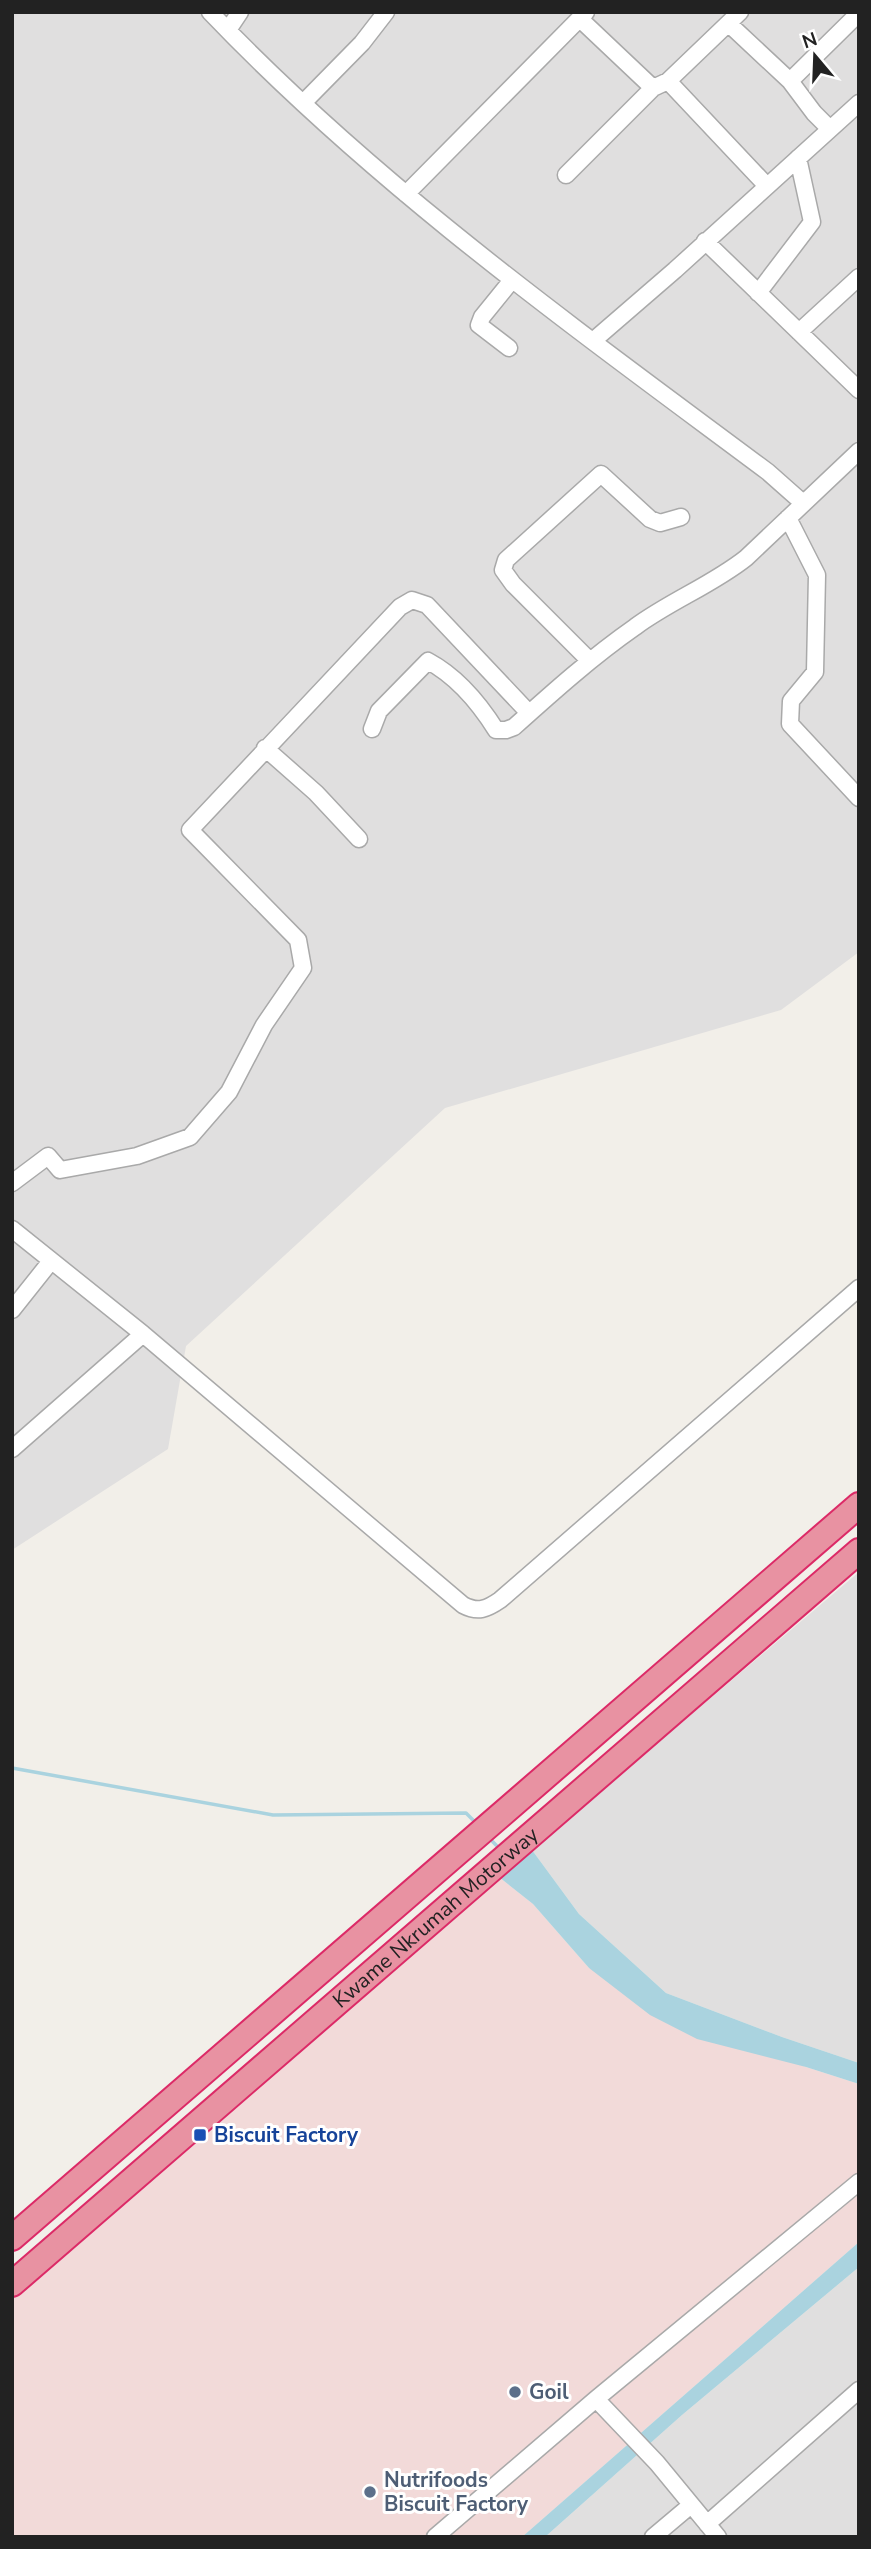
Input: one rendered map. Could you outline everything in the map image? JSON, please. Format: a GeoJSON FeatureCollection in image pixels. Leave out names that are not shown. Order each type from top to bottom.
{"type":"FeatureCollection","features":[{"type":"Feature","properties":{"kind":"highway","name":"Kwame Nkrumah Motorway"},"geometry":{"type":"LineString","coordinates":[[12,2238],[859,1505]]}},
{"type":"Feature","properties":{"kind":"highway","name":"Kwame Nkrumah Motorway"},"geometry":{"type":"LineString","coordinates":[[12,2284],[859,1551]]}},
{"type":"Feature","properties":{"kind":"street"},"geometry":{"type":"LineString","coordinates":[[210,12],[303,103],[406,194],[512,280],[768,472],[803,503]]}},
{"type":"Feature","properties":{"kind":"street"},"geometry":{"type":"LineString","coordinates":[[228,30],[240,12]]}},
{"type":"Feature","properties":{"kind":"street"},"geometry":{"type":"LineString","coordinates":[[303,103],[362,43],[386,12]]}},
{"type":"Feature","properties":{"kind":"street"},"geometry":{"type":"LineString","coordinates":[[790,81],[859,13]]}},
{"type":"Feature","properties":{"kind":"street"},"geometry":{"type":"LineString","coordinates":[[406,194],[583,15],[767,186]]}},
{"type":"Feature","properties":{"kind":"street"},"geometry":{"type":"LineString","coordinates":[[566,175],[734,18],[830,129]]}},
{"type":"Feature","properties":{"kind":"street"},"geometry":{"type":"LineString","coordinates":[[594,340],[859,103]]}},
{"type":"Feature","properties":{"kind":"street"},"geometry":{"type":"LineString","coordinates":[[758,293],[812,222],[798,158]]}},
{"type":"Feature","properties":{"kind":"street"},"geometry":{"type":"LineString","coordinates":[[705,241],[859,390]]}},
{"type":"Feature","properties":{"kind":"street"},"geometry":{"type":"LineString","coordinates":[[799,332],[859,276]]}},
{"type":"Feature","properties":{"kind":"street"},"geometry":{"type":"LineString","coordinates":[[509,348],[479,325],[482,317],[512,280]]}},
{"type":"Feature","properties":{"kind":"street"},"geometry":{"type":"LineString","coordinates":[[372,729],[379,711],[428,661],[446,671],[496,730],[514,727],[635,626],[728,572],[859,451]]}},
{"type":"Feature","properties":{"kind":"street"},"geometry":{"type":"LineString","coordinates":[[590,661],[513,584],[503,570],[506,560],[601,474],[650,519],[660,523],[681,517]]}},
{"type":"Feature","properties":{"kind":"street"},"geometry":{"type":"LineString","coordinates":[[788,518],[817,575],[815,671],[791,701],[790,723],[859,799]]}},
{"type":"Feature","properties":{"kind":"street"},"geometry":{"type":"LineString","coordinates":[[12,1183],[48,1156],[60,1170],[137,1156],[190,1137],[229,1092],[264,1025],[303,968],[298,940],[190,830],[400,607],[412,600],[427,605],[529,713]]}},
{"type":"Feature","properties":{"kind":"street"},"geometry":{"type":"LineString","coordinates":[[265,748],[316,793],[359,839]]}},
{"type":"Feature","properties":{"kind":"street"},"geometry":{"type":"LineString","coordinates":[[12,1229],[143,1334],[463,1605],[481,1610],[500,1600],[859,1288]]}},
{"type":"Feature","properties":{"kind":"street"},"geometry":{"type":"LineString","coordinates":[[12,1310],[51,1261]]}},
{"type":"Feature","properties":{"kind":"street"},"geometry":{"type":"LineString","coordinates":[[12,1449],[143,1334]]}},
{"type":"Feature","properties":{"kind":"street"},"geometry":{"type":"LineString","coordinates":[[435,2537],[596,2399],[859,2182]]}},
{"type":"Feature","properties":{"kind":"street"},"geometry":{"type":"LineString","coordinates":[[707,2524],[858,2391]]}},
{"type":"Feature","properties":{"kind":"street"},"geometry":{"type":"LineString","coordinates":[[596,2399],[657,2463],[718,2537]]}},
{"type":"Feature","properties":{"kind":"street"},"geometry":{"type":"LineString","coordinates":[[653,2537],[691,2505]]}},
{"type":"Feature","properties":{"kind":"shaded area"},"geometry":{"type":"Polygon","coordinates":[[[12,12],[859,12],[859,952],[781,1010],[445,1108],[186,1346],[168,1449],[12,1550],[12,12]]]}},
{"type":"Feature","properties":{"kind":"shaded area"},"geometry":{"type":"Polygon","coordinates":[[[859,1572],[859,2063],[666,1993],[579,1914],[532,1850],[859,1572]]]}},
{"type":"Feature","properties":{"kind":"shaded area"},"geometry":{"type":"Polygon","coordinates":[[[499,1877],[533,1904],[589,1968],[806,2067],[859,2084],[859,2242],[522,2537],[12,2537],[12,2300],[499,1877]]]}},
{"type":"Feature","properties":{"kind":"shaded area"},"geometry":{"type":"Polygon","coordinates":[[[859,2267],[859,2537],[545,2537],[682,2415],[859,2267]]]}},
{"type":"Feature","properties":{"kind":"water"},"geometry":{"type":"Polygon","coordinates":[[[532,1850],[579,1914],[666,1993],[859,2063],[859,2084],[806,2067],[697,2039],[650,2015],[589,1968],[533,1904],[499,1877],[532,1850]]]}},
{"type":"Feature","properties":{"kind":"water"},"geometry":{"type":"Polygon","coordinates":[[[859,2242],[859,2267],[682,2415],[545,2537],[522,2537],[859,2242]]]}},
{"type":"Feature","properties":{"kind":"waterway"},"geometry":{"type":"LineString","coordinates":[[12,1768],[273,1815],[466,1813],[477,1824]]}},
{"type":"Feature","properties":{"kind":"waterway"},"geometry":{"type":"LineString","coordinates":[[489,1838],[501,1850]]}},
{"type":"Feature","properties":{"kind":"place","name":"Biscuit Factory"},"geometry":{"type":"Point","coordinates":[200,2135]}},
{"type":"Feature","properties":{"kind":"place","name":"Goil"},"geometry":{"type":"Point","coordinates":[515,2392]}},
{"type":"Feature","properties":{"kind":"place","name":"Nutrifoods Biscuit Factory"},"geometry":{"type":"Point","coordinates":[370,2492]}}]}
